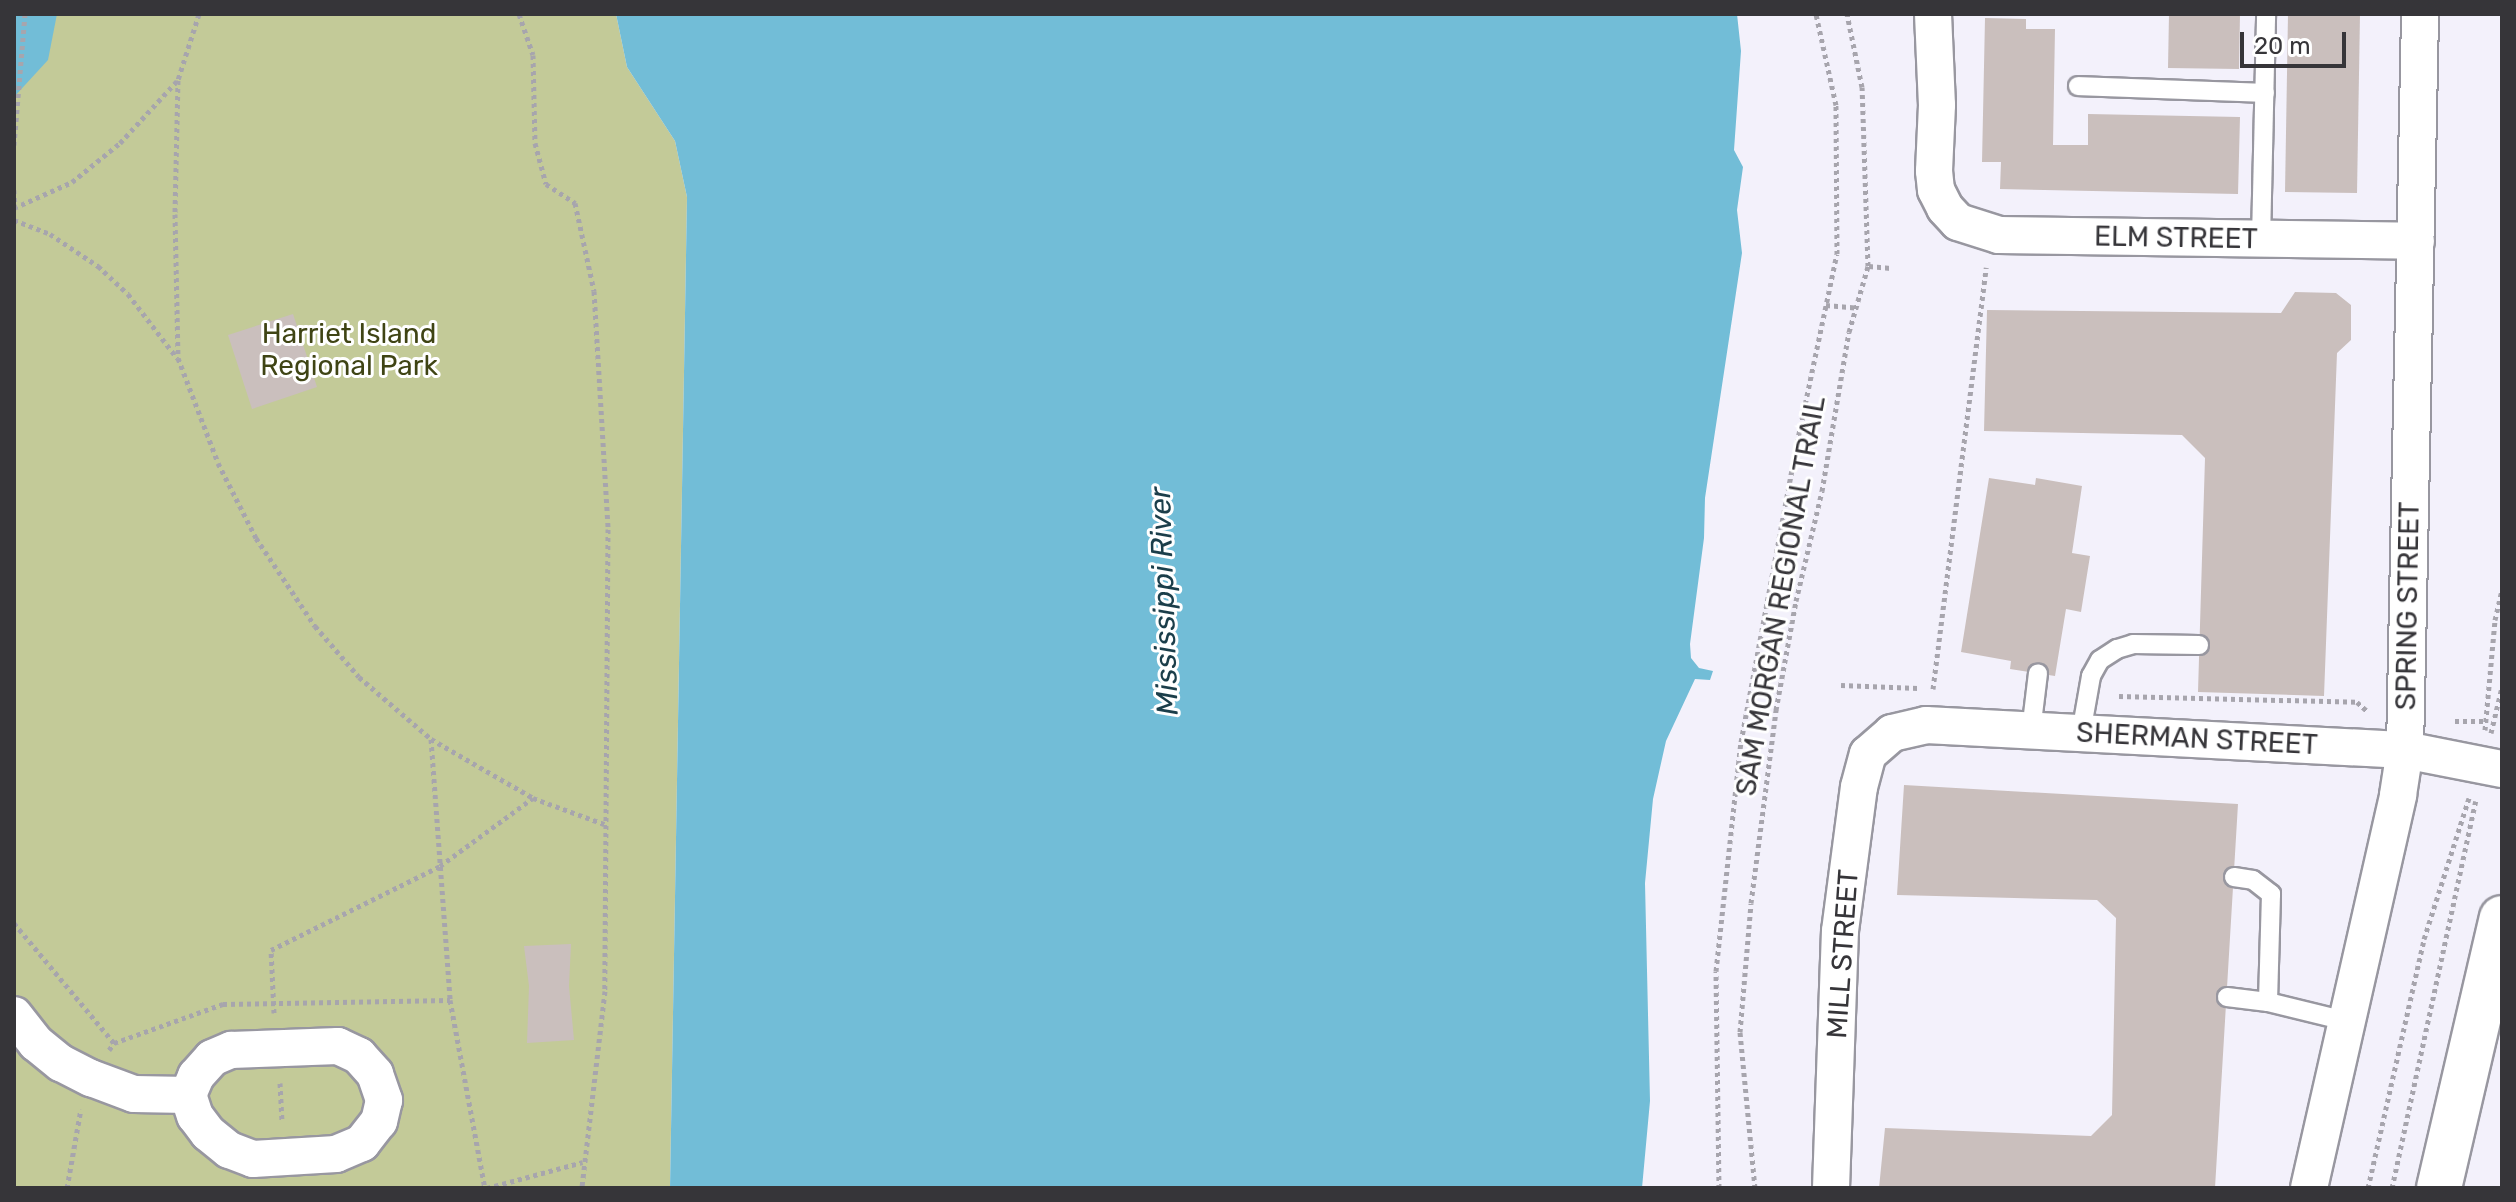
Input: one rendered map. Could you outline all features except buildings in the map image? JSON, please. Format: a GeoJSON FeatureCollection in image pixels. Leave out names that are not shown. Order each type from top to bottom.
{"type":"FeatureCollection","features":[{"type":"Feature","properties":{"kind":"highway"},"geometry":{"type":"LineString","coordinates":[[2439,1188],[2502,918]]}},
{"type":"Feature","properties":{"kind":"street","name":"ELM STREET"},"geometry":{"type":"LineString","coordinates":[[1933,14],[1937,105],[1936,190],[1945,208],[1958,222],[1999,235],[2416,241]]}},
{"type":"Feature","properties":{"kind":"street","name":"SPRING STREET"},"geometry":{"type":"LineString","coordinates":[[2309,1188],[2398,795],[2405,750],[2420,14]]}},
{"type":"Feature","properties":{"kind":"street","name":"SHERMAN STREET"},"geometry":{"type":"LineString","coordinates":[[1892,733],[1926,725],[2405,750],[2488,765]]}},
{"type":"Feature","properties":{"kind":"street","name":"MILL STREET"},"geometry":{"type":"LineString","coordinates":[[1831,1188],[1840,931],[1859,787],[1868,754],[1892,733]]}},
{"type":"Feature","properties":{"kind":"street"},"geometry":{"type":"LineString","coordinates":[[14,1015],[36,1043],[61,1063],[91,1078],[134,1094],[188,1095]]}},
{"type":"Feature","properties":{"kind":"street"},"geometry":{"type":"LineString","coordinates":[[338,1046],[359,1056],[375,1074],[384,1100],[379,1121],[362,1143],[336,1154],[253,1159],[229,1150],[208,1133],[195,1116],[188,1095],[196,1076],[212,1058],[231,1050],[278,1048],[338,1046]]}},
{"type":"Feature","properties":{"kind":"lane"},"geometry":{"type":"LineString","coordinates":[[2261,240],[2266,14]]}},
{"type":"Feature","properties":{"kind":"lane"},"geometry":{"type":"LineString","coordinates":[[2078,86],[2265,93]]}},
{"type":"Feature","properties":{"kind":"lane"},"geometry":{"type":"LineString","coordinates":[[2081,733],[2091,676],[2100,660],[2117,649],[2133,644],[2199,645]]}},
{"type":"Feature","properties":{"kind":"lane"},"geometry":{"type":"LineString","coordinates":[[2031,731],[2038,673]]}},
{"type":"Feature","properties":{"kind":"lane"},"geometry":{"type":"LineString","coordinates":[[2234,877],[2253,880],[2271,894],[2268,1002]]}},
{"type":"Feature","properties":{"kind":"lane"},"geometry":{"type":"LineString","coordinates":[[2227,997],[2268,1002],[2346,1021]]}},
{"type":"Feature","properties":{"kind":"path"},"geometry":{"type":"LineString","coordinates":[[14,145],[25,14]]}},
{"type":"Feature","properties":{"kind":"path"},"geometry":{"type":"LineString","coordinates":[[178,358],[175,214],[178,80],[199,14]]}},
{"type":"Feature","properties":{"kind":"path"},"geometry":{"type":"LineString","coordinates":[[519,14],[533,55],[535,143],[546,184],[575,203],[594,291],[608,529],[605,991],[582,1188]]}},
{"type":"Feature","properties":{"kind":"path"},"geometry":{"type":"LineString","coordinates":[[1719,1188],[1716,971],[1741,742],[1837,254],[1836,105],[1816,14]]}},
{"type":"Feature","properties":{"kind":"path","name":"SAM MORGAN REGIONAL TRAIL"},"geometry":{"type":"LineString","coordinates":[[1755,1188],[1740,1032],[1751,903],[1776,710],[1796,601],[1822,491],[1849,332],[1868,266],[1862,87],[1847,14]]}},
{"type":"Feature","properties":{"kind":"path"},"geometry":{"type":"LineString","coordinates":[[14,26],[24,26]]}},
{"type":"Feature","properties":{"kind":"path"},"geometry":{"type":"LineString","coordinates":[[14,58],[22,58]]}},
{"type":"Feature","properties":{"kind":"path"},"geometry":{"type":"LineString","coordinates":[[14,190],[15,208],[72,182],[120,143],[178,80]]}},
{"type":"Feature","properties":{"kind":"path"},"geometry":{"type":"LineString","coordinates":[[14,220],[50,234],[98,266],[128,294],[178,358],[218,463],[256,538],[315,626],[350,667],[431,739],[533,798],[604,824]]}},
{"type":"Feature","properties":{"kind":"path"},"geometry":{"type":"LineString","coordinates":[[1939,695],[1932,689],[1983,273],[1988,263]]}},
{"type":"Feature","properties":{"kind":"path"},"geometry":{"type":"LineString","coordinates":[[1868,266],[1891,268]]}},
{"type":"Feature","properties":{"kind":"path"},"geometry":{"type":"LineString","coordinates":[[1826,305],[1858,308]]}},
{"type":"Feature","properties":{"kind":"path"},"geometry":{"type":"LineString","coordinates":[[2368,1188],[2424,939],[2488,765],[2487,721],[2495,620],[2502,590]]}},
{"type":"Feature","properties":{"kind":"path"},"geometry":{"type":"LineString","coordinates":[[2392,1188],[2488,765],[2502,687]]}},
{"type":"Feature","properties":{"kind":"path"},"geometry":{"type":"LineString","coordinates":[[431,739],[450,1000],[486,1188],[583,1162]]}},
{"type":"Feature","properties":{"kind":"path"},"geometry":{"type":"LineString","coordinates":[[284,1157],[271,950],[440,866],[533,798]]}},
{"type":"Feature","properties":{"kind":"path"},"geometry":{"type":"LineString","coordinates":[[14,923],[114,1043]]}},
{"type":"Feature","properties":{"kind":"green space","name":"Harriet Island Regional Park"},"geometry":{"type":"Polygon","coordinates":[[[14,14],[616,14],[627,67],[675,141],[687,197],[670,1188],[14,1188],[14,14]]]}},
{"type":"Feature","properties":{"kind":"water"},"geometry":{"type":"Polygon","coordinates":[[[14,14],[57,14],[48,60],[14,97],[14,14]]]}},
{"type":"Feature","properties":{"kind":"water","name":"Mississippi River"},"geometry":{"type":"Polygon","coordinates":[[[616,14],[1737,14],[1741,51],[1734,150],[1743,167],[1737,210],[1742,253],[1705,498],[1704,538],[1690,644],[1691,658],[1699,668],[1713,671],[1710,680],[1695,679],[1666,741],[1653,799],[1645,883],[1650,1101],[1642,1188],[670,1188],[687,197],[675,141],[627,67],[616,14]]]}}]}
